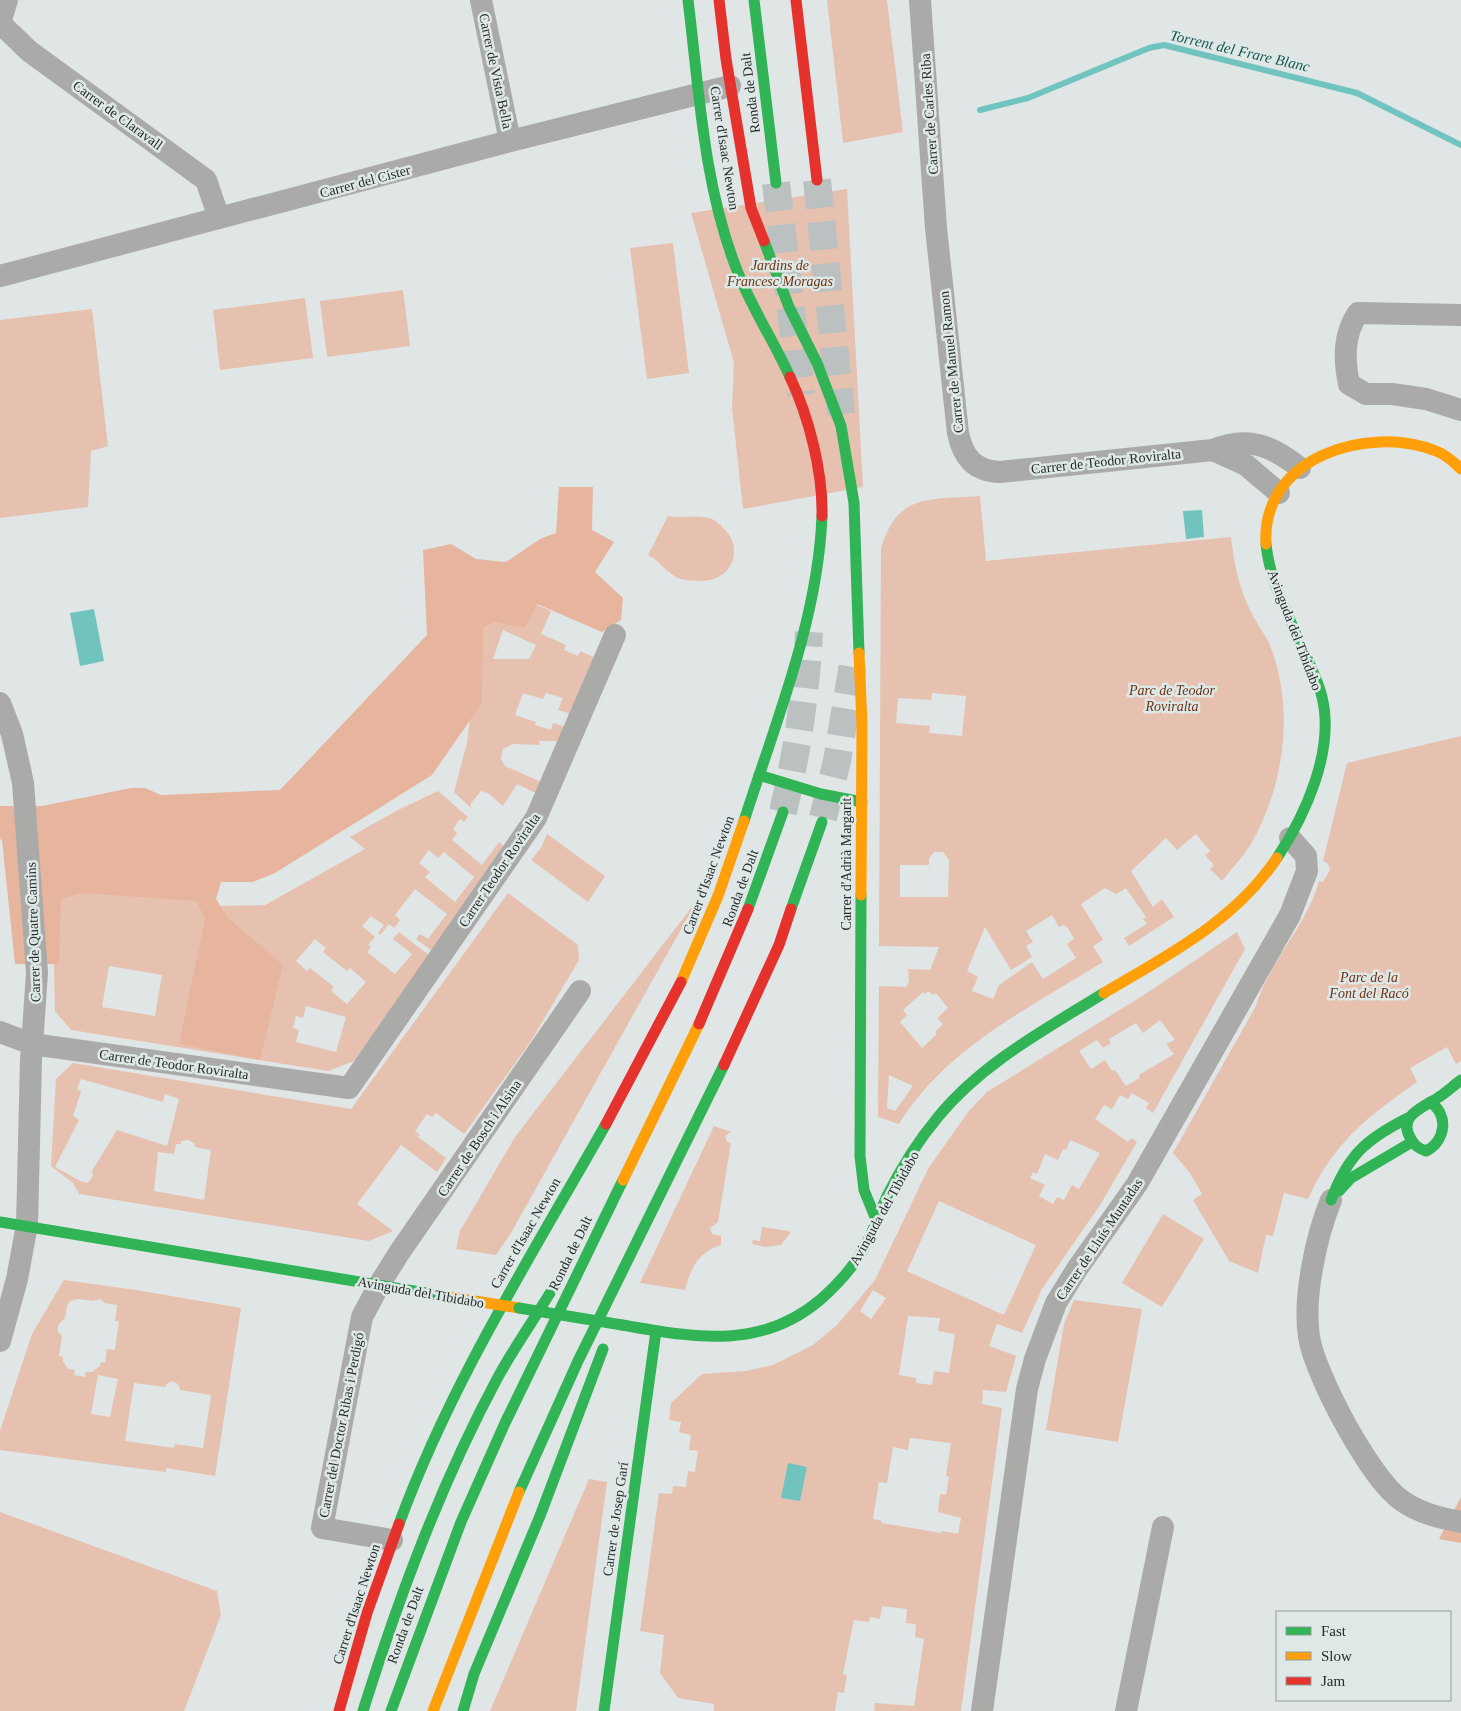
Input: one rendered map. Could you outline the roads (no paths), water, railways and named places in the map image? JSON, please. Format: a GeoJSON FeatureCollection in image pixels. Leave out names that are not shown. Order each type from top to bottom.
{"type":"FeatureCollection","features":[{"type":"Feature","properties":{"kind":"main road","name":"Carrer d'Isaac Newton"},"geometry":{"type":"LineString","coordinates":[[339,1711],[368,1609],[392,1540],[441,1425],[483,1338],[604,1126],[666,1012],[698,947],[719,894],[759,775],[806,622],[820,553],[822,504],[820,481],[804,412],[794,384],[732,257],[717,205],[688,0]]}},
{"type":"Feature","properties":{"kind":"main road","name":"Carrer d'Isaac Newton"},"geometry":{"type":"LineString","coordinates":[[719,0],[730,86],[751,208],[789,307],[818,363],[841,426],[854,503]]}},
{"type":"Feature","properties":{"kind":"main road","name":"Ronda de Dalt"},"geometry":{"type":"LineString","coordinates":[[754,0],[776,182]]}},
{"type":"Feature","properties":{"kind":"main road"},"geometry":{"type":"LineString","coordinates":[[796,0],[818,180]]}},
{"type":"Feature","properties":{"kind":"main road","name":"Avinguda del Tibidabo"},"geometry":{"type":"LineString","coordinates":[[0,1222],[656,1331],[716,1335],[755,1334],[799,1317],[837,1286],[860,1256],[892,1188],[918,1145],[957,1096],[993,1064],[1029,1040],[1219,922],[1267,871],[1290,838],[1314,788],[1322,747],[1324,709],[1319,688],[1275,586],[1270,569],[1266,536],[1267,522],[1278,492],[1300,468],[1322,455],[1347,446],[1374,441],[1399,441],[1421,446],[1438,452],[1461,469]]}},
{"type":"Feature","properties":{"kind":"main road","name":"Carrer d'Adrià Margarit"},"geometry":{"type":"LineString","coordinates":[[854,503],[862,725],[859,1133],[861,1183],[869,1211],[877,1222]]}},
{"type":"Feature","properties":{"kind":"main road"},"geometry":{"type":"LineString","coordinates":[[759,775],[821,794],[862,802]]}},
{"type":"Feature","properties":{"kind":"main road","name":"Ronda de Dalt"},"geometry":{"type":"LineString","coordinates":[[391,1711],[461,1522],[505,1424],[705,1012],[736,942],[783,812]]}},
{"type":"Feature","properties":{"kind":"main road"},"geometry":{"type":"LineString","coordinates":[[433,1711],[463,1628],[523,1483],[772,963],[801,886],[822,822]]}},
{"type":"Feature","properties":{"kind":"main road"},"geometry":{"type":"LineString","coordinates":[[1450,1142],[1444,1147],[1429,1150],[1412,1142],[1406,1126],[1413,1110],[1430,1102],[1461,1080]]}},
{"type":"Feature","properties":{"kind":"main road"},"geometry":{"type":"LineString","coordinates":[[1430,1102],[1445,1106],[1451,1112]]}},
{"type":"Feature","properties":{"kind":"main road"},"geometry":{"type":"LineString","coordinates":[[1331,1200],[1340,1173],[1353,1156],[1377,1135],[1408,1118]]}},
{"type":"Feature","properties":{"kind":"main road"},"geometry":{"type":"LineString","coordinates":[[1331,1200],[1351,1178],[1412,1142]]}},
{"type":"Feature","properties":{"kind":"main road"},"geometry":{"type":"LineString","coordinates":[[570,1261],[631,1162]]}},
{"type":"Feature","properties":{"kind":"main road"},"geometry":{"type":"LineString","coordinates":[[463,1711],[474,1674],[540,1516],[661,1193]]}},
{"type":"Feature","properties":{"kind":"main road"},"geometry":{"type":"LineString","coordinates":[[363,1711],[387,1632],[449,1480],[499,1376],[555,1285]]}},
{"type":"Feature","properties":{"kind":"main road","name":"Carrer de Josep Garí"},"geometry":{"type":"LineString","coordinates":[[604,1711],[656,1331]]}},
{"type":"Feature","properties":{"kind":"street"},"geometry":{"type":"LineString","coordinates":[[0,23],[7,0]]}},
{"type":"Feature","properties":{"kind":"street","name":"Carrer de Vista Bella"},"geometry":{"type":"LineString","coordinates":[[481,0],[510,142]]}},
{"type":"Feature","properties":{"kind":"street","name":"Carrer de Carles Riba"},"geometry":{"type":"LineString","coordinates":[[920,0],[936,228]]}},
{"type":"Feature","properties":{"kind":"street","name":"Carrer de Claravall"},"geometry":{"type":"LineString","coordinates":[[0,23],[29,51],[206,180],[219,218]]}},
{"type":"Feature","properties":{"kind":"street","name":"Carrer del Cister"},"geometry":{"type":"LineString","coordinates":[[0,276],[730,86]]}},
{"type":"Feature","properties":{"kind":"street","name":"Carrer de Manuel Ramon"},"geometry":{"type":"LineString","coordinates":[[936,228],[960,443],[963,452],[975,466],[991,472],[1000,472]]}},
{"type":"Feature","properties":{"kind":"street"},"geometry":{"type":"LineString","coordinates":[[1461,315],[1358,313],[1349,326],[1346,347],[1346,368],[1350,384],[1366,394],[1392,394],[1426,399],[1461,410]]}},
{"type":"Feature","properties":{"kind":"street","name":"Carrer de Teodor Roviralta"},"geometry":{"type":"LineString","coordinates":[[1000,472],[1213,450],[1228,443],[1260,445],[1280,452],[1300,468]]}},
{"type":"Feature","properties":{"kind":"street"},"geometry":{"type":"LineString","coordinates":[[1213,450],[1246,465],[1278,492]]}},
{"type":"Feature","properties":{"kind":"street","name":"Carrer Teodor Roviralta"},"geometry":{"type":"LineString","coordinates":[[349,1088],[536,818],[615,635]]}},
{"type":"Feature","properties":{"kind":"street","name":"Carrer de Quatre Camins"},"geometry":{"type":"LineString","coordinates":[[0,703],[18,757],[26,809],[37,974],[36,1015],[32,1044],[27,1226],[17,1279],[0,1341]]}},
{"type":"Feature","properties":{"kind":"street","name":"Carrer de Lluís Muntadas"},"geometry":{"type":"LineString","coordinates":[[982,1711],[1027,1389],[1035,1359],[1056,1303],[1137,1184],[1290,915],[1307,871],[1306,856],[1290,838]]}},
{"type":"Feature","properties":{"kind":"street","name":"Carrer de Bosch i Alsina"},"geometry":{"type":"LineString","coordinates":[[379,1285],[580,991]]}},
{"type":"Feature","properties":{"kind":"street","name":"Carrer de Teodor Roviralta"},"geometry":{"type":"LineString","coordinates":[[0,1032],[32,1044],[349,1088]]}},
{"type":"Feature","properties":{"kind":"street"},"geometry":{"type":"LineString","coordinates":[[1331,1200],[1311,1277],[1308,1309],[1309,1337],[1316,1363],[1365,1457],[1380,1480],[1401,1500],[1414,1508],[1444,1519],[1461,1522]]}},
{"type":"Feature","properties":{"kind":"street","name":"Carrer del Doctor Ribas i Perdigó"},"geometry":{"type":"LineString","coordinates":[[379,1285],[362,1317],[322,1528],[392,1540]]}},
{"type":"Feature","properties":{"kind":"street"},"geometry":{"type":"LineString","coordinates":[[1126,1711],[1163,1527]]}},
{"type":"Feature","properties":{"kind":"water"},"geometry":{"type":"Polygon","coordinates":[[[1202,510],[1204,537],[1186,539],[1183,511],[1202,510]]]}},
{"type":"Feature","properties":{"kind":"water"},"geometry":{"type":"Polygon","coordinates":[[[94,609],[104,661],[80,666],[70,613],[94,609]]]}},
{"type":"Feature","properties":{"kind":"water"},"geometry":{"type":"Polygon","coordinates":[[[788,1463],[807,1467],[800,1501],[781,1498],[788,1463]]]}},
{"type":"Feature","properties":{"kind":"waterway","name":"Torrent del Frare Blanc"},"geometry":{"type":"LineString","coordinates":[[980,110],[1028,98],[1149,48],[1164,45],[1357,93],[1461,145]]}},
{"type":"Feature","properties":{"kind":"tunnel"},"geometry":{"type":"LineString","coordinates":[[817,180],[841,414]]}},
{"type":"Feature","properties":{"kind":"tunnel"},"geometry":{"type":"LineString","coordinates":[[776,183],[801,395]]}},
{"type":"Feature","properties":{"kind":"tunnel"},"geometry":{"type":"LineString","coordinates":[[783,812],[800,722],[809,632]]}},
{"type":"Feature","properties":{"kind":"tunnel"},"geometry":{"type":"LineString","coordinates":[[823,818],[837,761],[853,664]]}},
{"type":"Feature","properties":{"kind":"park label","name":"Jardins de Francesc Moragas"},"geometry":{"type":"Point","coordinates":[780,274]}},
{"type":"Feature","properties":{"kind":"park label","name":"Parc de Teodor Roviralta"},"geometry":{"type":"Point","coordinates":[1172,698]}},
{"type":"Feature","properties":{"kind":"park label","name":"Parc de la Font del Racó"},"geometry":{"type":"Point","coordinates":[1369,986]}}]}
